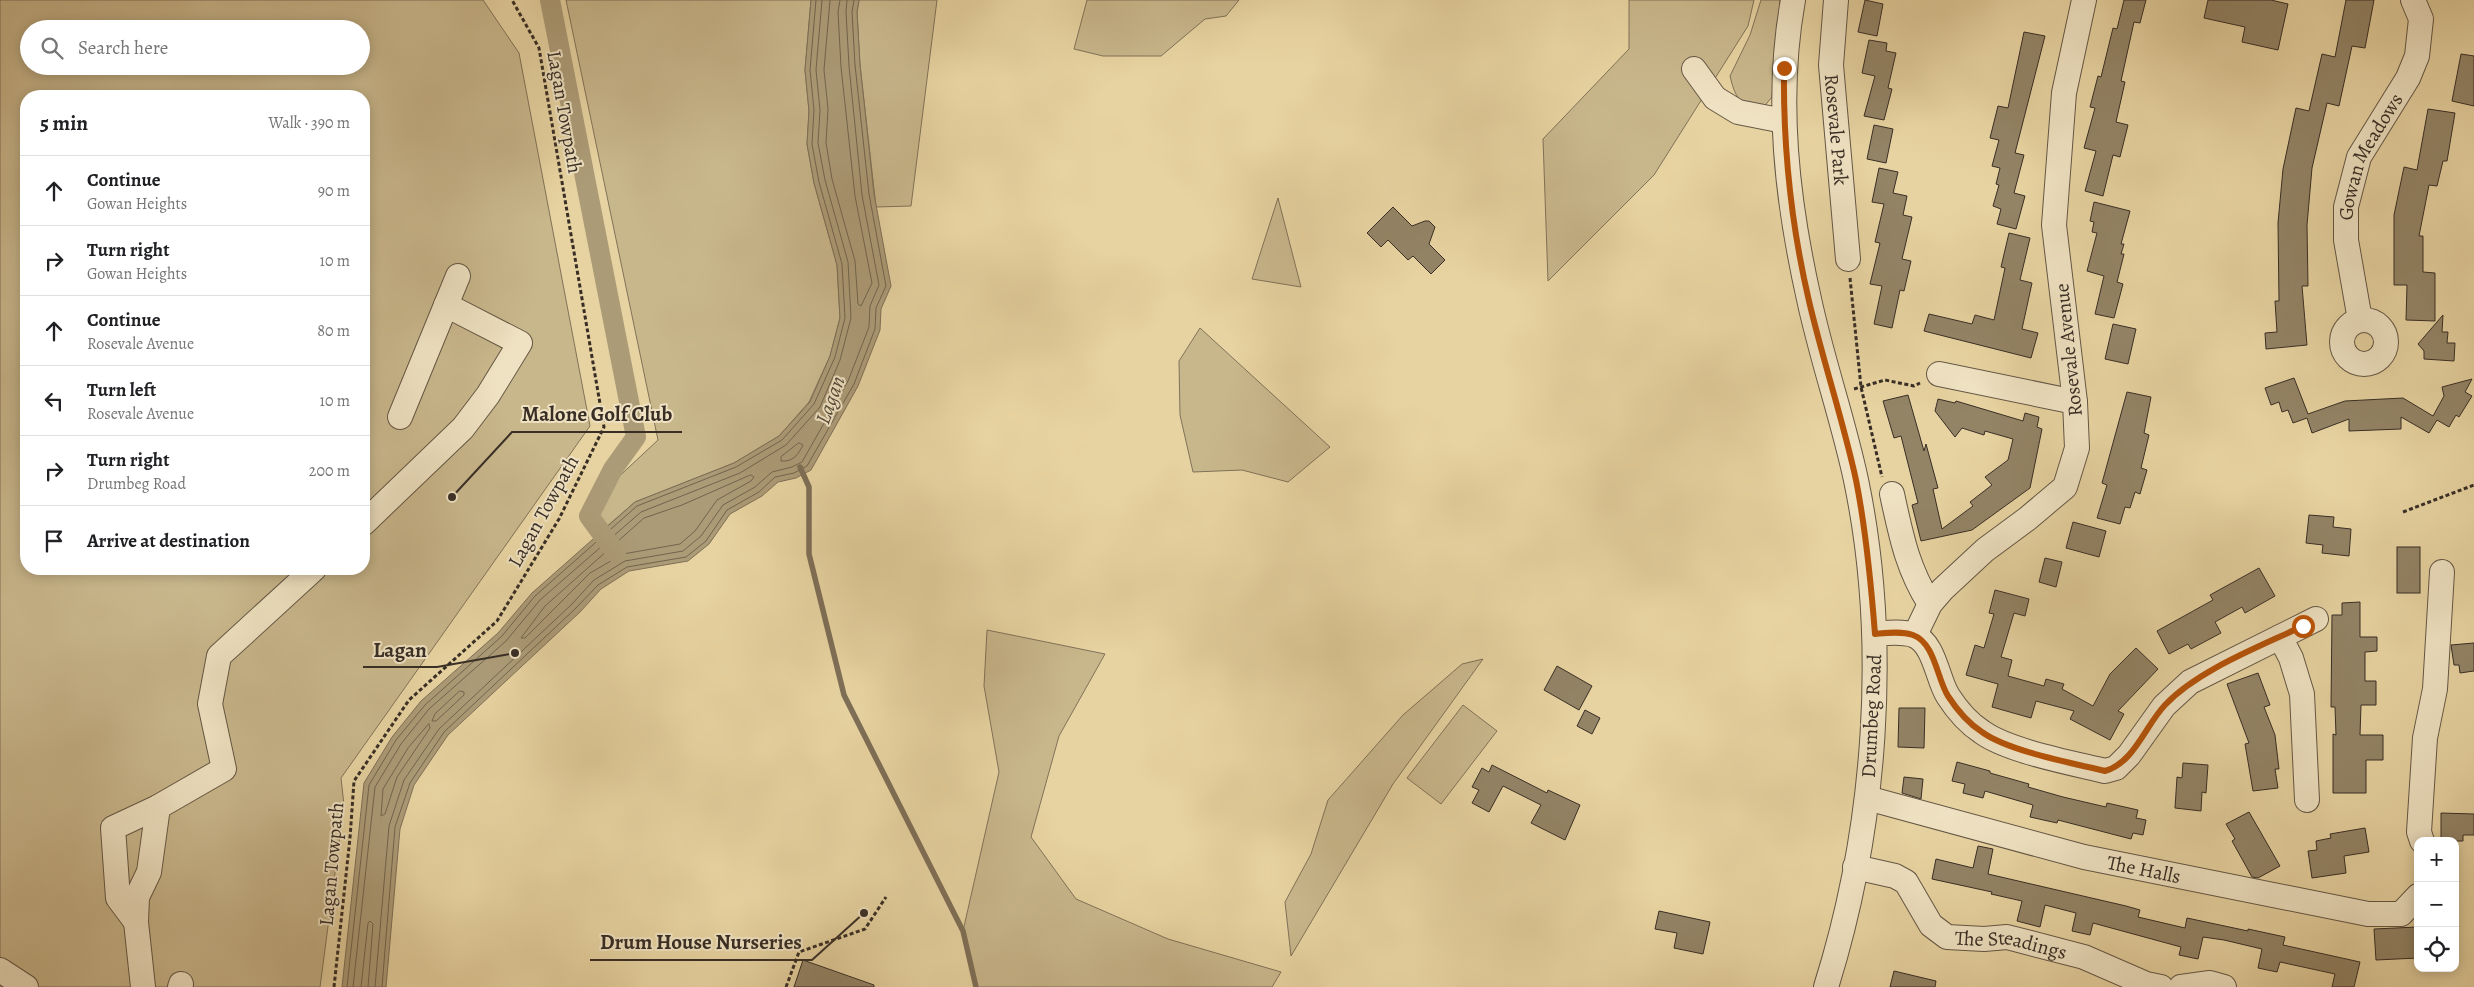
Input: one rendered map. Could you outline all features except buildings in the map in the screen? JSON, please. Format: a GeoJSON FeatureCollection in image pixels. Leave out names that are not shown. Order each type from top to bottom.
{"type":"FeatureCollection","features":[{"type":"Feature","properties":{"kind":"street","name":"Drumbeg Road"},"geometry":{"type":"LineString","coordinates":[[1793,0],[1784,68],[1786,160],[1796,233],[1809,301],[1841,415],[1856,482],[1875,634],[1867,798],[1855,867],[1826,987]]}},
{"type":"Feature","properties":{"kind":"street","name":"Rosevale Park"},"geometry":{"type":"LineString","coordinates":[[1836,0],[1831,65],[1848,259]]}},
{"type":"Feature","properties":{"kind":"street","name":"Rosevale Avenue"},"geometry":{"type":"LineString","coordinates":[[1914,635],[1930,604],[1985,550],[2027,520],[2065,487],[2076,448],[2074,402],[2054,225],[2064,93],[2084,0]]}},
{"type":"Feature","properties":{"kind":"street","name":"Gowan Meadows"},"geometry":{"type":"LineString","coordinates":[[2360,320],[2346,240],[2346,207],[2359,157],[2408,78],[2417,56],[2421,19],[2413,0]]}},
{"type":"Feature","properties":{"kind":"street"},"geometry":{"type":"LineString","coordinates":[[1694,69],[1715,98],[1738,112],[1784,121]]}},
{"type":"Feature","properties":{"kind":"street"},"geometry":{"type":"LineString","coordinates":[[400,417],[458,276]]}},
{"type":"Feature","properties":{"kind":"street"},"geometry":{"type":"LineString","coordinates":[[370,517],[463,428],[488,395],[520,343],[446,305]]}},
{"type":"Feature","properties":{"kind":"street"},"geometry":{"type":"LineString","coordinates":[[1939,374],[2074,402]]}},
{"type":"Feature","properties":{"kind":"street"},"geometry":{"type":"LineString","coordinates":[[1892,494],[1904,550],[1915,580],[1930,604]]}},
{"type":"Feature","properties":{"kind":"street"},"geometry":{"type":"LineString","coordinates":[[2421,837],[2419,832],[2426,738],[2435,689],[2442,572]]}},
{"type":"Feature","properties":{"kind":"street"},"geometry":{"type":"LineString","coordinates":[[136,922],[118,898],[113,828],[158,807],[224,769],[210,704],[219,656],[307,575]]}},
{"type":"Feature","properties":{"kind":"street"},"geometry":{"type":"LineString","coordinates":[[1875,634],[1902,633],[1914,635],[1926,645],[1947,694],[1961,714],[1982,732],[2005,744],[2105,771],[2116,768],[2129,755],[2164,706],[2190,682],[2316,619]]}},
{"type":"Feature","properties":{"kind":"street"},"geometry":{"type":"LineString","coordinates":[[2280,637],[2291,658],[2302,694],[2307,800]]}},
{"type":"Feature","properties":{"kind":"street","name":"The Halls"},"geometry":{"type":"LineString","coordinates":[[1867,798],[2084,856],[2368,914],[2402,914],[2414,900]]}},
{"type":"Feature","properties":{"kind":"street"},"geometry":{"type":"LineString","coordinates":[[143,987],[136,922],[137,897],[149,872],[158,807]]}},
{"type":"Feature","properties":{"kind":"street","name":"The Steadings"},"geometry":{"type":"LineString","coordinates":[[1855,867],[1895,876],[1906,882],[1932,925],[1947,937],[1984,939],[2007,937],[2084,957],[2118,970],[2146,984],[2161,987]]}},
{"type":"Feature","properties":{"kind":"street"},"geometry":{"type":"LineString","coordinates":[[0,970],[26,987]]}},
{"type":"Feature","properties":{"kind":"street"},"geometry":{"type":"LineString","coordinates":[[2181,987],[2210,983],[2224,987]]}},
{"type":"Feature","properties":{"kind":"path","name":"Lagan Towpath"},"geometry":{"type":"LineString","coordinates":[[334,987],[350,838],[354,781],[409,700],[497,621],[558,519],[604,427],[539,48],[512,0]]}},
{"type":"Feature","properties":{"kind":"path"},"geometry":{"type":"LineString","coordinates":[[1848,259],[1862,387],[1883,482],[1892,494]]}},
{"type":"Feature","properties":{"kind":"path"},"geometry":{"type":"LineString","coordinates":[[1862,387],[1885,380],[1914,386],[1939,374]]}},
{"type":"Feature","properties":{"kind":"path"},"geometry":{"type":"LineString","coordinates":[[2403,512],[2474,485]]}},
{"type":"Feature","properties":{"kind":"path"},"geometry":{"type":"LineString","coordinates":[[786,987],[799,952],[865,929],[886,897]]}},
{"type":"Feature","properties":{"kind":"shaded area"},"geometry":{"type":"Polygon","coordinates":[[[0,0],[483,0],[519,53],[590,426],[341,778],[344,805],[320,987],[0,987],[0,0]]]}},
{"type":"Feature","properties":{"kind":"shaded area"},"geometry":{"type":"Polygon","coordinates":[[[566,0],[811,0],[805,70],[809,111],[807,144],[814,183],[837,265],[840,318],[830,356],[809,402],[779,436],[734,463],[635,502],[605,528],[599,516],[612,483],[658,440],[566,0]]]}},
{"type":"Feature","properties":{"kind":"shaded area"},"geometry":{"type":"Polygon","coordinates":[[[859,0],[937,0],[911,206],[876,207],[860,65],[857,12],[859,0]]]}},
{"type":"Feature","properties":{"kind":"shaded area"},"geometry":{"type":"Polygon","coordinates":[[[1087,0],[1239,0],[1226,16],[1205,19],[1161,56],[1103,56],[1074,49],[1087,0]]]}},
{"type":"Feature","properties":{"kind":"shaded area"},"geometry":{"type":"Polygon","coordinates":[[[1629,0],[1754,0],[1748,26],[1654,175],[1548,281],[1543,139],[1629,49],[1629,0]]]}},
{"type":"Feature","properties":{"kind":"shaded area"},"geometry":{"type":"Polygon","coordinates":[[[1761,0],[1780,0],[1772,97],[1762,109],[1748,105],[1739,99],[1730,76],[1750,35],[1761,0]]]}},
{"type":"Feature","properties":{"kind":"shaded area"},"geometry":{"type":"Polygon","coordinates":[[[1278,198],[1301,287],[1252,279],[1278,198]]]}},
{"type":"Feature","properties":{"kind":"shaded area"},"geometry":{"type":"Polygon","coordinates":[[[1200,328],[1330,447],[1288,482],[1242,470],[1193,472],[1180,415],[1179,361],[1200,328]]]}},
{"type":"Feature","properties":{"kind":"shaded area"},"geometry":{"type":"Polygon","coordinates":[[[987,630],[1105,654],[1059,736],[1031,837],[1076,899],[1168,939],[1281,972],[1272,987],[976,987],[963,931],[999,772],[984,686],[987,630]]]}},
{"type":"Feature","properties":{"kind":"shaded area"},"geometry":{"type":"Polygon","coordinates":[[[1483,659],[1393,784],[1291,956],[1285,902],[1311,854],[1328,800],[1403,715],[1462,664],[1483,659]]]}},
{"type":"Feature","properties":{"kind":"shaded area"},"geometry":{"type":"Polygon","coordinates":[[[1463,705],[1497,731],[1441,804],[1407,778],[1463,705]]]}},
{"type":"Feature","properties":{"kind":"water"},"geometry":{"type":"Polygon","coordinates":[[[811,0],[859,0],[857,12],[860,65],[874,194],[891,286],[881,309],[880,330],[858,386],[811,470],[796,478],[778,482],[762,496],[730,514],[709,544],[688,561],[629,571],[601,589],[580,612],[448,735],[414,785],[400,829],[386,987],[342,987],[364,783],[392,737],[421,701],[498,633],[532,593],[635,502],[734,463],[779,436],[810,402],[830,356],[840,318],[837,265],[814,183],[807,144],[809,111],[805,70],[811,0]]]}},
{"type":"Feature","properties":{"kind":"waterway"},"geometry":{"type":"LineString","coordinates":[[550,0],[636,437],[613,469],[589,516],[616,553]]}},
{"type":"Feature","properties":{"kind":"waterway"},"geometry":{"type":"LineString","coordinates":[[800,467],[809,487],[809,554],[844,695],[963,931],[976,987]]}},
{"type":"Feature","properties":{"kind":"place","name":"Malone Golf Club"},"geometry":{"type":"Point","coordinates":[452,497]}},
{"type":"Feature","properties":{"kind":"place","name":"Lagan"},"geometry":{"type":"Point","coordinates":[515,653]}},
{"type":"Feature","properties":{"kind":"place","name":"Drum House Nurseries"},"geometry":{"type":"Point","coordinates":[864,913]}},
{"type":"Feature","properties":{"kind":"route"},"geometry":{"type":"LineString","coordinates":[[1784,68],[1786,160],[1796,233],[1809,301],[1841,415],[1856,482],[1867,556],[1875,634],[1902,633],[1914,635],[1926,645],[1947,694],[1961,714],[1982,732],[2005,744],[2105,771],[2116,768],[2129,755],[2164,706],[2190,682],[2303,626]]}}]}
